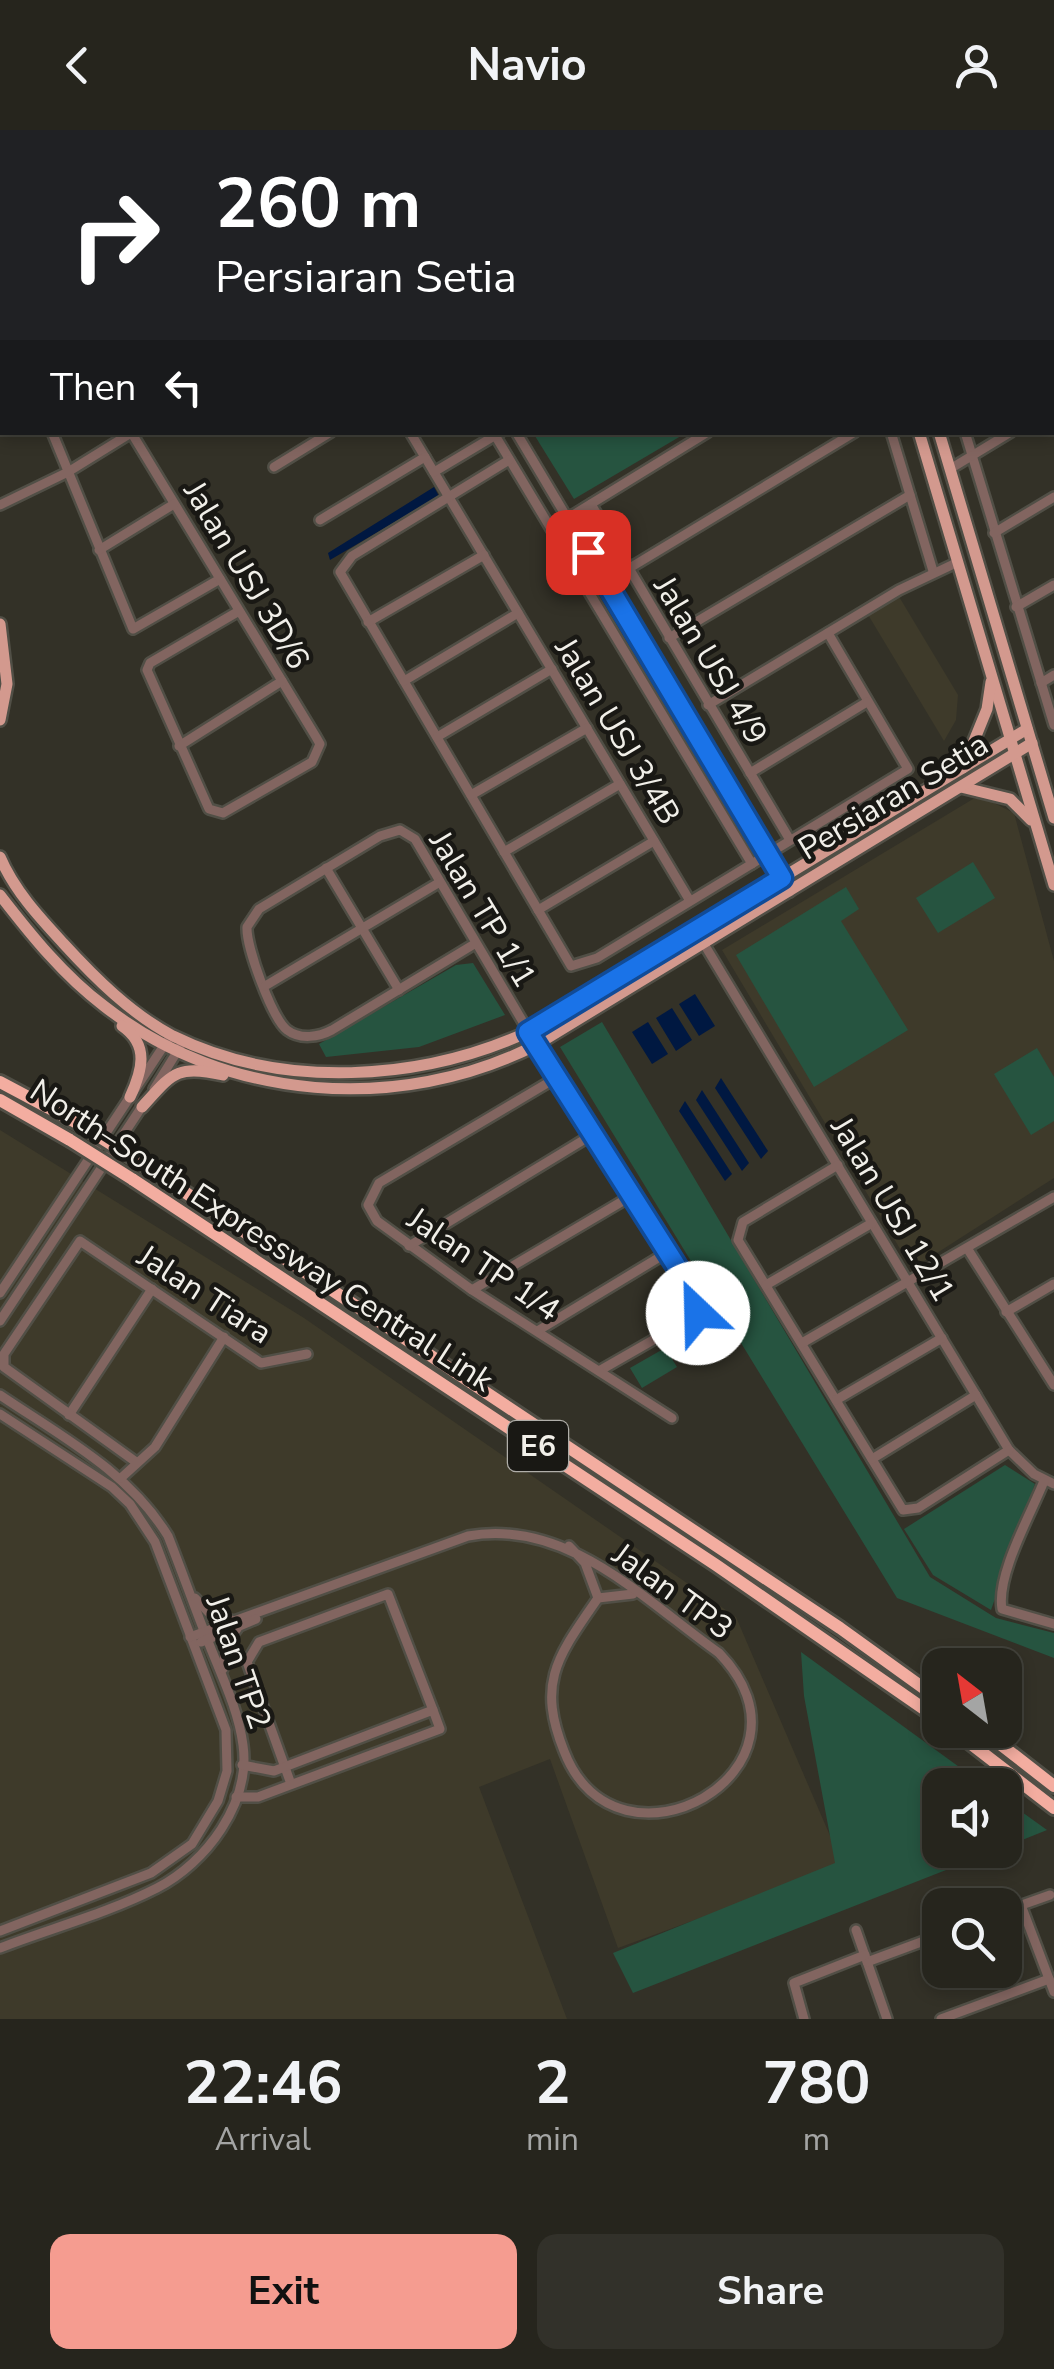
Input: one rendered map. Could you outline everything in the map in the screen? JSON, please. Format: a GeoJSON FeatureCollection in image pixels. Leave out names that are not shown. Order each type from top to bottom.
{"type":"FeatureCollection","features":[{"type":"Feature","properties":{"kind":"highway","name":"North–South Expressway Central Link"},"geometry":{"type":"LineString","coordinates":[[0,1082],[80,1124],[141,1163],[840,1628],[922,1687]]}},
{"type":"Feature","properties":{"kind":"highway","name":"North–South Expressway Central Link"},"geometry":{"type":"LineString","coordinates":[[0,1100],[132,1179],[814,1631],[922,1707]]}},
{"type":"Feature","properties":{"kind":"highway"},"geometry":{"type":"LineString","coordinates":[[977,1748],[1054,1808]]}},
{"type":"Feature","properties":{"kind":"highway"},"geometry":{"type":"LineString","coordinates":[[1005,1748],[1054,1786]]}},
{"type":"Feature","properties":{"kind":"main road"},"geometry":{"type":"LineString","coordinates":[[920,435],[1054,885]]}},
{"type":"Feature","properties":{"kind":"main road"},"geometry":{"type":"LineString","coordinates":[[940,435],[1054,818]]}},
{"type":"Feature","properties":{"kind":"main road"},"geometry":{"type":"LineString","coordinates":[[0,624],[7,684],[0,720]]}},
{"type":"Feature","properties":{"kind":"main road"},"geometry":{"type":"LineString","coordinates":[[962,768],[987,710],[992,678]]}},
{"type":"Feature","properties":{"kind":"main road","name":"Persiaran Setia"},"geometry":{"type":"LineString","coordinates":[[0,858],[9,878],[93,976],[174,1043],[267,1066],[374,1072],[440,1064],[528,1032],[1027,729]]}},
{"type":"Feature","properties":{"kind":"main road","name":"Persiaran Setia"},"geometry":{"type":"LineString","coordinates":[[0,894],[38,945],[103,1006],[174,1043],[255,1077],[306,1086],[394,1089],[485,1069],[536,1045],[1032,743]]}},
{"type":"Feature","properties":{"kind":"main road"},"geometry":{"type":"LineString","coordinates":[[961,786],[1010,799],[1023,808],[1038,832]]}},
{"type":"Feature","properties":{"kind":"main road"},"geometry":{"type":"LineString","coordinates":[[690,935],[704,944]]}},
{"type":"Feature","properties":{"kind":"main road"},"geometry":{"type":"LineString","coordinates":[[38,945],[80,993],[132,1032],[143,1063],[130,1097]]}},
{"type":"Feature","properties":{"kind":"main road"},"geometry":{"type":"LineString","coordinates":[[142,1107],[168,1077],[183,1070],[255,1083],[306,1086]]}},
{"type":"Feature","properties":{"kind":"street"},"geometry":{"type":"LineString","coordinates":[[53,435],[136,630],[220,579]]}},
{"type":"Feature","properties":{"kind":"street"},"geometry":{"type":"LineString","coordinates":[[0,505],[68,472],[128,435]]}},
{"type":"Feature","properties":{"kind":"street","name":"Jalan USJ 3D/6"},"geometry":{"type":"LineString","coordinates":[[132,435],[320,744],[312,762],[224,813],[209,808],[179,746]]}},
{"type":"Feature","properties":{"kind":"street"},"geometry":{"type":"LineString","coordinates":[[274,467],[326,435]]}},
{"type":"Feature","properties":{"kind":"street","name":"Jalan USJ 3/4B"},"geometry":{"type":"LineString","coordinates":[[412,435],[690,901]]}},
{"type":"Feature","properties":{"kind":"street"},"geometry":{"type":"LineString","coordinates":[[434,472],[494,435]]}},
{"type":"Feature","properties":{"kind":"street"},"geometry":{"type":"LineString","coordinates":[[496,435],[752,864]]}},
{"type":"Feature","properties":{"kind":"street"},"geometry":{"type":"LineString","coordinates":[[518,435],[790,892]]}},
{"type":"Feature","properties":{"kind":"street"},"geometry":{"type":"LineString","coordinates":[[568,518],[703,435]]}},
{"type":"Feature","properties":{"kind":"street"},"geometry":{"type":"LineString","coordinates":[[628,570],[850,435]]}},
{"type":"Feature","properties":{"kind":"street"},"geometry":{"type":"LineString","coordinates":[[892,435],[933,571]]}},
{"type":"Feature","properties":{"kind":"street"},"geometry":{"type":"LineString","coordinates":[[966,435],[1054,725]]}},
{"type":"Feature","properties":{"kind":"street"},"geometry":{"type":"LineString","coordinates":[[950,470],[1006,435]]}},
{"type":"Feature","properties":{"kind":"street"},"geometry":{"type":"LineString","coordinates":[[320,520],[425,456]]}},
{"type":"Feature","properties":{"kind":"street"},"geometry":{"type":"LineString","coordinates":[[509,460],[346,561],[342,578],[571,966],[589,962],[908,768],[828,633]]}},
{"type":"Feature","properties":{"kind":"street"},"geometry":{"type":"LineString","coordinates":[[669,638],[910,494]]}},
{"type":"Feature","properties":{"kind":"street"},"geometry":{"type":"LineString","coordinates":[[994,533],[1054,497]]}},
{"type":"Feature","properties":{"kind":"street"},"geometry":{"type":"LineString","coordinates":[[99,550],[174,504]]}},
{"type":"Feature","properties":{"kind":"street","name":"Jalan USJ 4/9"},"geometry":{"type":"LineString","coordinates":[[591,504],[790,840]]}},
{"type":"Feature","properties":{"kind":"street"},"geometry":{"type":"LineString","coordinates":[[368,622],[484,556]]}},
{"type":"Feature","properties":{"kind":"street"},"geometry":{"type":"LineString","coordinates":[[708,705],[933,571],[956,563]]}},
{"type":"Feature","properties":{"kind":"street"},"geometry":{"type":"LineString","coordinates":[[1016,607],[1054,585]]}},
{"type":"Feature","properties":{"kind":"street"},"geometry":{"type":"LineString","coordinates":[[239,611],[150,664],[147,670],[179,746],[282,682]]}},
{"type":"Feature","properties":{"kind":"street"},"geometry":{"type":"LineString","coordinates":[[404,681],[518,613]]}},
{"type":"Feature","properties":{"kind":"street"},"geometry":{"type":"LineString","coordinates":[[437,738],[552,670]]}},
{"type":"Feature","properties":{"kind":"street"},"geometry":{"type":"LineString","coordinates":[[1040,683],[1054,675]]}},
{"type":"Feature","properties":{"kind":"street"},"geometry":{"type":"LineString","coordinates":[[750,773],[868,702]]}},
{"type":"Feature","properties":{"kind":"street"},"geometry":{"type":"LineString","coordinates":[[471,795],[587,728]]}},
{"type":"Feature","properties":{"kind":"street"},"geometry":{"type":"LineString","coordinates":[[504,852],[620,784]]}},
{"type":"Feature","properties":{"kind":"street","name":"Jalan TP 1/1"},"geometry":{"type":"LineString","coordinates":[[399,990],[325,1034],[291,1033],[280,1022],[265,986],[249,944],[248,921],[326,868],[380,836],[400,830],[415,839],[536,1045]]}},
{"type":"Feature","properties":{"kind":"street"},"geometry":{"type":"LineString","coordinates":[[538,910],[654,841]]}},
{"type":"Feature","properties":{"kind":"street"},"geometry":{"type":"LineString","coordinates":[[326,868],[399,990],[476,943]]}},
{"type":"Feature","properties":{"kind":"street"},"geometry":{"type":"LineString","coordinates":[[265,986],[440,882]]}},
{"type":"Feature","properties":{"kind":"street","name":"Jalan USJ 12/1"},"geometry":{"type":"LineString","coordinates":[[704,944],[1009,1450],[1049,1483]]}},
{"type":"Feature","properties":{"kind":"street"},"geometry":{"type":"LineString","coordinates":[[0,1293],[130,1097],[174,1043]]}},
{"type":"Feature","properties":{"kind":"street"},"geometry":{"type":"LineString","coordinates":[[0,1322],[142,1107],[174,1043]]}},
{"type":"Feature","properties":{"kind":"street"},"geometry":{"type":"LineString","coordinates":[[536,1045],[556,1078],[562,1079],[698,1300],[695,1316],[599,1371]]}},
{"type":"Feature","properties":{"kind":"street","name":"Jalan TP 1/4"},"geometry":{"type":"LineString","coordinates":[[556,1078],[373,1189],[368,1205],[371,1213],[410,1246],[472,1290],[672,1418]]}},
{"type":"Feature","properties":{"kind":"street"},"geometry":{"type":"LineString","coordinates":[[410,1246],[595,1132]]}},
{"type":"Feature","properties":{"kind":"street"},"geometry":{"type":"LineString","coordinates":[[838,1166],[743,1222],[738,1240],[904,1510],[918,1508],[1009,1450]]}},
{"type":"Feature","properties":{"kind":"street"},"geometry":{"type":"LineString","coordinates":[[472,1290],[633,1196]]}},
{"type":"Feature","properties":{"kind":"street"},"geometry":{"type":"LineString","coordinates":[[802,1344],[1054,1197]]}},
{"type":"Feature","properties":{"kind":"street"},"geometry":{"type":"LineString","coordinates":[[766,1285],[872,1223]]}},
{"type":"Feature","properties":{"kind":"street","name":"Jalan Tiara"},"geometry":{"type":"LineString","coordinates":[[69,1415],[13,1376],[4,1367],[4,1354],[80,1241],[268,1365],[307,1354]]}},
{"type":"Feature","properties":{"kind":"street"},"geometry":{"type":"LineString","coordinates":[[966,1248],[1054,1385]]}},
{"type":"Feature","properties":{"kind":"street"},"geometry":{"type":"LineString","coordinates":[[539,1330],[668,1252]]}},
{"type":"Feature","properties":{"kind":"street"},"geometry":{"type":"LineString","coordinates":[[1006,1312],[1054,1284]]}},
{"type":"Feature","properties":{"kind":"street"},"geometry":{"type":"LineString","coordinates":[[136,1458],[69,1415],[152,1288]]}},
{"type":"Feature","properties":{"kind":"street"},"geometry":{"type":"LineString","coordinates":[[108,1484],[136,1458],[155,1447],[224,1337]]}},
{"type":"Feature","properties":{"kind":"street"},"geometry":{"type":"LineString","coordinates":[[836,1400],[942,1338]]}},
{"type":"Feature","properties":{"kind":"street","name":"Jalan TP2"},"geometry":{"type":"LineString","coordinates":[[0,1395],[117,1474],[168,1536],[223,1675],[244,1746],[236,1797],[203,1855],[171,1879],[0,1948]]}},
{"type":"Feature","properties":{"kind":"street"},"geometry":{"type":"LineString","coordinates":[[872,1459],[976,1395]]}},
{"type":"Feature","properties":{"kind":"street","name":"Jalan TP2"},"geometry":{"type":"LineString","coordinates":[[0,1414],[108,1484],[130,1504],[155,1542],[226,1730],[227,1772],[218,1801],[192,1844],[151,1872],[0,1931]]}},
{"type":"Feature","properties":{"kind":"street"},"geometry":{"type":"LineString","coordinates":[[1049,1483],[1004,1580],[1000,1602],[1002,1609],[1009,1612],[1054,1624]]}},
{"type":"Feature","properties":{"kind":"street","name":"Jalan TP3"},"geometry":{"type":"LineString","coordinates":[[192,1641],[468,1536],[513,1533],[569,1546],[719,1653],[739,1674],[751,1706],[752,1745],[728,1778],[700,1799],[660,1812],[635,1814],[605,1805],[573,1776],[548,1703],[559,1656],[598,1598],[591,1573],[569,1546]]}},
{"type":"Feature","properties":{"kind":"street"},"geometry":{"type":"LineString","coordinates":[[188,1588],[212,1616],[243,1621],[226,1643],[223,1675]]}},
{"type":"Feature","properties":{"kind":"street"},"geometry":{"type":"LineString","coordinates":[[236,1797],[258,1797],[440,1729],[388,1594],[258,1642],[247,1662],[291,1784]]}},
{"type":"Feature","properties":{"kind":"street"},"geometry":{"type":"LineString","coordinates":[[598,1598],[636,1594]]}},
{"type":"Feature","properties":{"kind":"street"},"geometry":{"type":"LineString","coordinates":[[242,1765],[264,1772],[288,1768],[433,1710]]}},
{"type":"Feature","properties":{"kind":"street"},"geometry":{"type":"LineString","coordinates":[[1022,1905],[1050,1895]]}},
{"type":"Feature","properties":{"kind":"street"},"geometry":{"type":"LineString","coordinates":[[1022,1908],[1054,1992]]}},
{"type":"Feature","properties":{"kind":"street"},"geometry":{"type":"LineString","coordinates":[[856,1930],[887,2019]]}},
{"type":"Feature","properties":{"kind":"street"},"geometry":{"type":"LineString","coordinates":[[804,2019],[794,1983],[922,1941]]}},
{"type":"Feature","properties":{"kind":"street"},"geometry":{"type":"LineString","coordinates":[[941,2019],[1049,1979]]}},
{"type":"Feature","properties":{"kind":"shaded area"},"geometry":{"type":"Polygon","coordinates":[[[898,595],[958,695],[956,720],[944,741],[867,613],[898,595]]]}},
{"type":"Feature","properties":{"kind":"shaded area"},"geometry":{"type":"Polygon","coordinates":[[[973,799],[986,799],[1014,813],[1054,961],[1054,1178],[912,1269],[722,950],[973,799]]]}},
{"type":"Feature","properties":{"kind":"shaded area"},"geometry":{"type":"Polygon","coordinates":[[[0,1130],[304,1318],[736,1617],[843,1866],[618,1948],[550,1759],[479,1787],[567,2019],[0,2019],[0,1130]]]}},
{"type":"Feature","properties":{"kind":"green space"},"geometry":{"type":"Polygon","coordinates":[[[536,435],[683,435],[574,499],[536,435]]]}},
{"type":"Feature","properties":{"kind":"green space"},"geometry":{"type":"Polygon","coordinates":[[[973,862],[995,898],[938,933],[916,898],[973,862]]]}},
{"type":"Feature","properties":{"kind":"green space"},"geometry":{"type":"Polygon","coordinates":[[[846,887],[859,909],[841,921],[908,1030],[814,1087],[736,955],[846,887]]]}},
{"type":"Feature","properties":{"kind":"green space"},"geometry":{"type":"Polygon","coordinates":[[[473,963],[505,1015],[419,1047],[326,1057],[319,1044],[456,965],[473,963]]]}},
{"type":"Feature","properties":{"kind":"green space"},"geometry":{"type":"Polygon","coordinates":[[[602,1022],[930,1577],[996,1618],[1054,1633],[1054,1658],[897,1598],[560,1047],[602,1022]]]}},
{"type":"Feature","properties":{"kind":"green space"},"geometry":{"type":"Polygon","coordinates":[[[1037,1048],[1054,1077],[1054,1121],[1031,1135],[994,1074],[1037,1048]]]}},
{"type":"Feature","properties":{"kind":"green space"},"geometry":{"type":"Polygon","coordinates":[[[665,1348],[677,1367],[642,1388],[630,1368],[665,1348]]]}},
{"type":"Feature","properties":{"kind":"green space"},"geometry":{"type":"Polygon","coordinates":[[[1005,1465],[1035,1484],[991,1610],[933,1575],[904,1529],[1005,1465]]]}},
{"type":"Feature","properties":{"kind":"green space"},"geometry":{"type":"Polygon","coordinates":[[[801,1652],[922,1740],[922,1748],[933,1748],[961,1768],[922,1768],[922,1868],[951,1868],[633,1993],[613,1953],[835,1863],[804,1696],[801,1652]]]}},
{"type":"Feature","properties":{"kind":"green space"},"geometry":{"type":"Polygon","coordinates":[[[1022,1812],[1047,1830],[1022,1840],[1022,1812]]]}},
{"type":"Feature","properties":{"kind":"water"},"geometry":{"type":"Polygon","coordinates":[[[434,487],[439,496],[330,560],[328,553],[434,487]]]}},
{"type":"Feature","properties":{"kind":"water"},"geometry":{"type":"Polygon","coordinates":[[[695,994],[715,1026],[699,1036],[679,1004],[695,994]]]}},
{"type":"Feature","properties":{"kind":"water"},"geometry":{"type":"Polygon","coordinates":[[[672,1008],[692,1040],[676,1051],[656,1018],[672,1008]]]}},
{"type":"Feature","properties":{"kind":"water"},"geometry":{"type":"Polygon","coordinates":[[[648,1022],[668,1054],[652,1064],[632,1032],[648,1022]]]}},
{"type":"Feature","properties":{"kind":"water"},"geometry":{"type":"Polygon","coordinates":[[[721,1078],[768,1151],[761,1159],[715,1088],[721,1078]]]}},
{"type":"Feature","properties":{"kind":"water"},"geometry":{"type":"Polygon","coordinates":[[[702,1090],[749,1163],[742,1171],[696,1100],[702,1090]]]}},
{"type":"Feature","properties":{"kind":"water"},"geometry":{"type":"Polygon","coordinates":[[[685,1101],[732,1174],[725,1181],[679,1111],[685,1101]]]}},
{"type":"Feature","properties":{"kind":"route"},"geometry":{"type":"LineString","coordinates":[[588,552],[782,878],[528,1032],[556,1078],[562,1079],[698,1300],[698,1313]]}}]}
